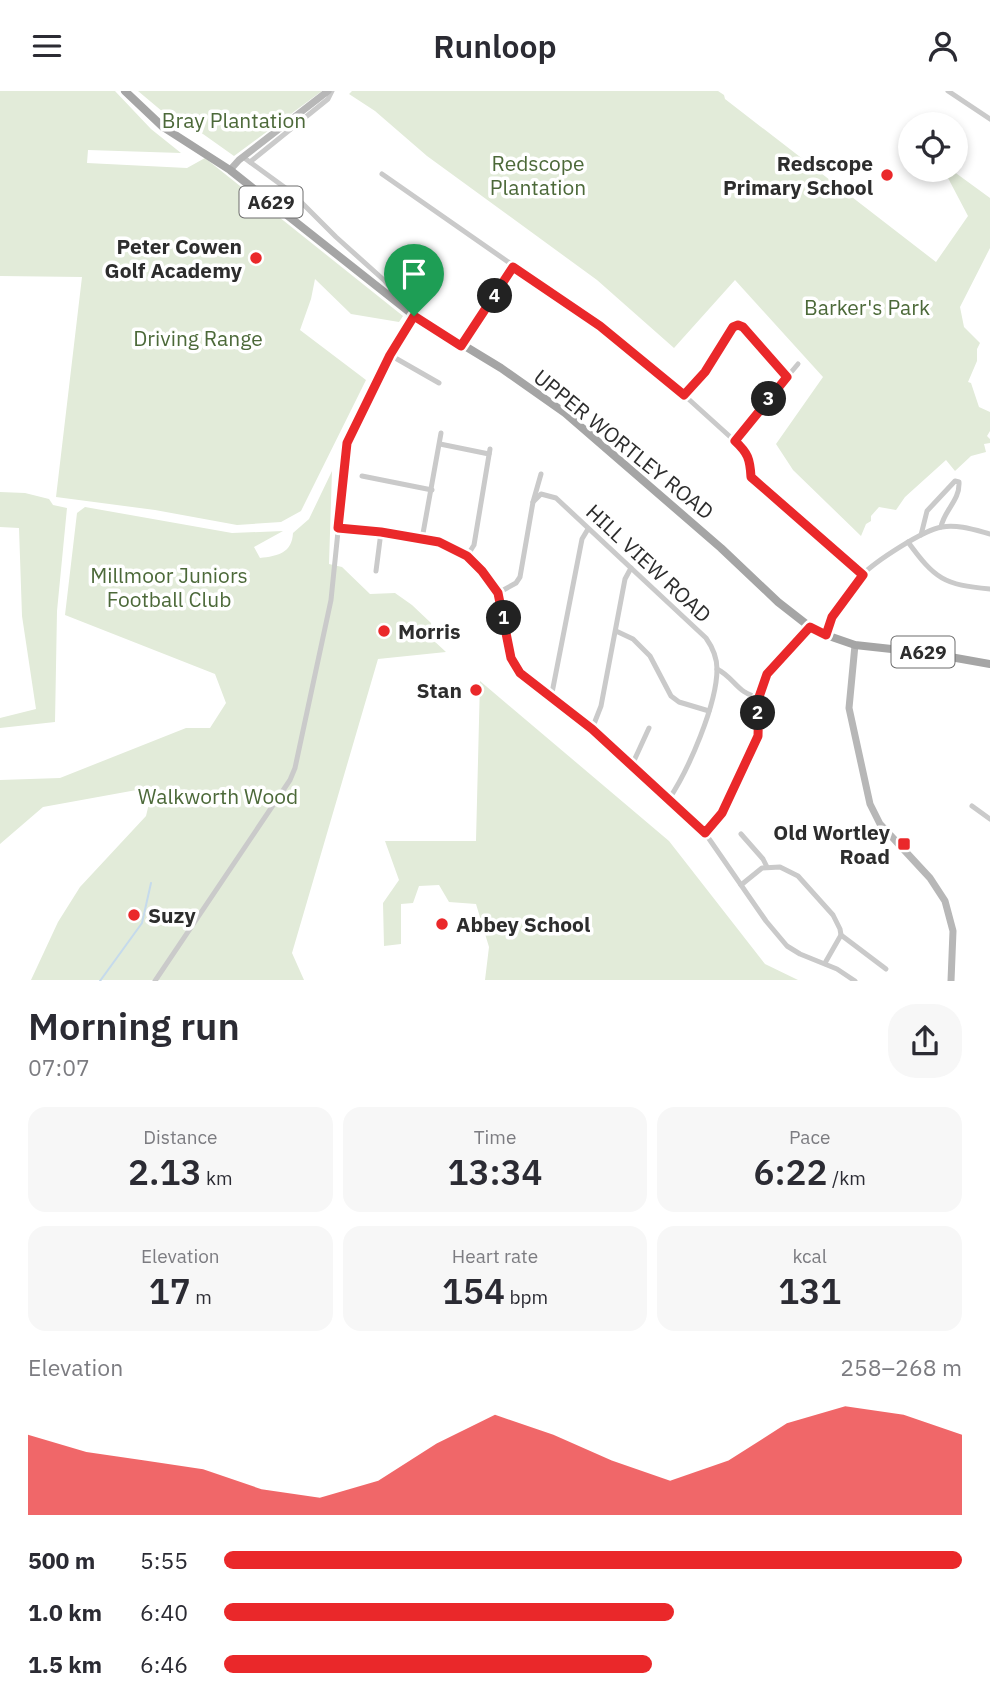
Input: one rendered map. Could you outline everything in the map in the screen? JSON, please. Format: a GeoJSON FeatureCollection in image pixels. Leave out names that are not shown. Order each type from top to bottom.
{"type":"FeatureCollection","features":[{"type":"Feature","properties":{"kind":"main road","name":"UPPER WORTLEY ROAD"},"geometry":{"type":"LineString","coordinates":[[125,91],[163,127],[230,170],[414,316],[501,368],[565,413],[721,548],[778,602],[810,627],[826,635]]}},
{"type":"Feature","properties":{"kind":"main road","name":"A629"},"geometry":{"type":"LineString","coordinates":[[826,635],[855,645],[938,654],[990,664]]}},
{"type":"Feature","properties":{"kind":"street"},"geometry":{"type":"LineString","coordinates":[[230,170],[247,160],[330,91]]}},
{"type":"Feature","properties":{"kind":"street"},"geometry":{"type":"LineString","coordinates":[[948,91],[990,119]]}},
{"type":"Feature","properties":{"kind":"street","name":"UPPER WORTLEY ROAD"},"geometry":{"type":"LineString","coordinates":[[247,160],[290,192],[385,281],[391,289],[388,295]]}},
{"type":"Feature","properties":{"kind":"street"},"geometry":{"type":"LineString","coordinates":[[382,174],[600,326],[684,395],[747,451],[751,477],[863,575]]}},
{"type":"Feature","properties":{"kind":"street"},"geometry":{"type":"LineString","coordinates":[[461,346],[513,267]]}},
{"type":"Feature","properties":{"kind":"street"},"geometry":{"type":"LineString","coordinates":[[155,981],[290,780],[295,768],[331,600],[347,443],[390,355],[414,316]]}},
{"type":"Feature","properties":{"kind":"street"},"geometry":{"type":"LineString","coordinates":[[684,395],[705,372],[733,327],[738,325],[743,327],[787,377]]}},
{"type":"Feature","properties":{"kind":"street"},"geometry":{"type":"LineString","coordinates":[[390,355],[439,383]]}},
{"type":"Feature","properties":{"kind":"street"},"geometry":{"type":"LineString","coordinates":[[735,441],[798,364]]}},
{"type":"Feature","properties":{"kind":"street"},"geometry":{"type":"LineString","coordinates":[[422,539],[441,433]]}},
{"type":"Feature","properties":{"kind":"street"},"geometry":{"type":"LineString","coordinates":[[440,444],[489,452],[474,545],[467,556]]}},
{"type":"Feature","properties":{"kind":"street"},"geometry":{"type":"LineString","coordinates":[[498,593],[516,583],[520,577],[533,502],[541,474]]}},
{"type":"Feature","properties":{"kind":"street"},"geometry":{"type":"LineString","coordinates":[[362,477],[432,489]]}},
{"type":"Feature","properties":{"kind":"street"},"geometry":{"type":"LineString","coordinates":[[921,534],[927,511],[949,486],[955,481],[959,482],[959,491],[943,516],[941,527]]}},
{"type":"Feature","properties":{"kind":"street","name":"HILL VIEW ROAD"},"geometry":{"type":"LineString","coordinates":[[533,502],[541,494],[555,498],[706,638],[714,650],[717,669]]}},
{"type":"Feature","properties":{"kind":"street"},"geometry":{"type":"LineString","coordinates":[[826,635],[832,617],[863,575],[908,542],[941,527],[956,527],[990,534]]}},
{"type":"Feature","properties":{"kind":"street"},"geometry":{"type":"LineString","coordinates":[[338,528],[439,542],[467,556],[498,593],[514,666],[520,673],[592,729],[705,833],[787,946],[825,963],[855,981]]}},
{"type":"Feature","properties":{"kind":"street"},"geometry":{"type":"LineString","coordinates":[[551,698],[582,539],[589,529]]}},
{"type":"Feature","properties":{"kind":"street"},"geometry":{"type":"LineString","coordinates":[[376,571],[381,532]]}},
{"type":"Feature","properties":{"kind":"street"},"geometry":{"type":"LineString","coordinates":[[908,542],[930,572],[938,577],[963,586],[990,589]]}},
{"type":"Feature","properties":{"kind":"street"},"geometry":{"type":"LineString","coordinates":[[592,729],[601,706],[625,579],[631,568]]}},
{"type":"Feature","properties":{"kind":"street"},"geometry":{"type":"LineString","coordinates":[[705,833],[722,813],[758,736],[762,685],[772,666],[810,627]]}},
{"type":"Feature","properties":{"kind":"street"},"geometry":{"type":"LineString","coordinates":[[616,631],[633,639],[650,656],[671,697],[709,711]]}},
{"type":"Feature","properties":{"kind":"street"},"geometry":{"type":"LineString","coordinates":[[855,645],[849,708],[870,804],[883,828],[930,878],[944,901],[953,931],[951,981]]}},
{"type":"Feature","properties":{"kind":"street"},"geometry":{"type":"LineString","coordinates":[[669,799],[709,711],[717,669],[748,696],[759,697]]}},
{"type":"Feature","properties":{"kind":"street"},"geometry":{"type":"LineString","coordinates":[[632,765],[649,728]]}},
{"type":"Feature","properties":{"kind":"street"},"geometry":{"type":"LineString","coordinates":[[972,806],[990,819]]}},
{"type":"Feature","properties":{"kind":"street"},"geometry":{"type":"LineString","coordinates":[[744,836],[767,867]]}},
{"type":"Feature","properties":{"kind":"street"},"geometry":{"type":"LineString","coordinates":[[741,885],[762,868],[786,869],[797,876],[837,921],[841,936],[886,969]]}},
{"type":"Feature","properties":{"kind":"street"},"geometry":{"type":"LineString","coordinates":[[825,963],[841,936]]}},
{"type":"Feature","properties":{"kind":"street"},"geometry":{"type":"LineString","coordinates":[[877,962],[883,954]]}},
{"type":"Feature","properties":{"kind":"green space","name":"Driving Range"},"geometry":{"type":"Polygon","coordinates":[[[0,91],[115,91],[151,129],[181,153],[88,150],[87,163],[187,168],[205,158],[403,316],[399,322],[351,314],[315,279],[300,330],[366,380],[301,511],[281,522],[237,525],[155,510],[56,497],[82,277],[0,276],[0,91]]]}},
{"type":"Feature","properties":{"kind":"green space","name":"Bray Plantation"},"geometry":{"type":"Polygon","coordinates":[[[138,91],[322,91],[234,156],[203,134],[163,112],[138,91]]]}},
{"type":"Feature","properties":{"kind":"green space","name":"Barker's Park"},"geometry":{"type":"Polygon","coordinates":[[[352,91],[718,91],[936,262],[968,216],[950,182],[968,182],[990,198],[990,248],[960,307],[964,327],[980,343],[977,361],[968,382],[971,383],[979,407],[990,412],[990,431],[987,436],[990,443],[984,444],[986,452],[971,456],[955,471],[946,460],[905,497],[896,510],[879,507],[861,536],[793,470],[776,444],[823,377],[735,280],[674,348],[597,280],[427,156],[375,111],[349,94],[352,91]]]}},
{"type":"Feature","properties":{"kind":"green space"},"geometry":{"type":"Polygon","coordinates":[[[332,471],[329,564],[342,567],[370,594],[395,593],[412,605],[431,623],[432,639],[446,652],[378,659],[292,953],[304,980],[31,980],[58,922],[80,887],[146,816],[153,787],[43,807],[0,844],[0,780],[60,778],[186,728],[210,728],[226,703],[215,674],[65,615],[77,513],[85,507],[232,533],[283,531],[254,547],[260,558],[267,557],[287,549],[293,533],[309,519],[332,471]]]}},
{"type":"Feature","properties":{"kind":"green space"},"geometry":{"type":"Polygon","coordinates":[[[0,492],[25,493],[49,499],[53,505],[67,508],[57,611],[55,722],[0,728],[0,718],[36,709],[22,616],[19,528],[0,527],[0,492]]]}},
{"type":"Feature","properties":{"kind":"green space"},"geometry":{"type":"Polygon","coordinates":[[[480,681],[669,841],[765,964],[798,980],[485,980],[489,947],[476,904],[449,902],[439,885],[419,886],[413,903],[401,904],[401,944],[384,946],[383,903],[399,880],[385,841],[476,841],[480,681]]]}},
{"type":"Feature","properties":{"kind":"waterway"},"geometry":{"type":"LineString","coordinates":[[100,981],[142,923],[151,883]]}},
{"type":"Feature","properties":{"kind":"place","name":"Redscope Primary School"},"geometry":{"type":"Point","coordinates":[887,175]}},
{"type":"Feature","properties":{"kind":"place","name":"Peter Cowen Golf Academy"},"geometry":{"type":"Point","coordinates":[256,258]}},
{"type":"Feature","properties":{"kind":"place","name":"Morris"},"geometry":{"type":"Point","coordinates":[384,631]}},
{"type":"Feature","properties":{"kind":"place","name":"Stan"},"geometry":{"type":"Point","coordinates":[476,690]}},
{"type":"Feature","properties":{"kind":"place","name":"Old Wortley Road"},"geometry":{"type":"Point","coordinates":[904,844]}},
{"type":"Feature","properties":{"kind":"place","name":"Suzy"},"geometry":{"type":"Point","coordinates":[134,915]}},
{"type":"Feature","properties":{"kind":"place","name":"Abbey School"},"geometry":{"type":"Point","coordinates":[442,924]}},
{"type":"Feature","properties":{"kind":"route"},"geometry":{"type":"LineString","coordinates":[[513,267],[600,326],[684,395],[705,372],[733,327],[738,325],[743,327],[787,377],[735,441],[747,451],[751,477],[863,575],[832,617],[826,635],[810,627],[767,674],[759,697],[758,736],[722,813],[705,833],[592,729],[520,673],[511,658],[498,593],[467,556],[439,542],[338,528],[347,443],[390,355],[414,316],[461,346],[513,267]]}},
{"type":"Feature","properties":{"kind":"park label","name":"Redscope Plantation"},"geometry":{"type":"Point","coordinates":[538,175]}},
{"type":"Feature","properties":{"kind":"park label","name":"Millmoor Juniors Football Club"},"geometry":{"type":"Point","coordinates":[169,587]}},
{"type":"Feature","properties":{"kind":"park label","name":"Walkworth Wood"},"geometry":{"type":"Point","coordinates":[218,796]}}]}
